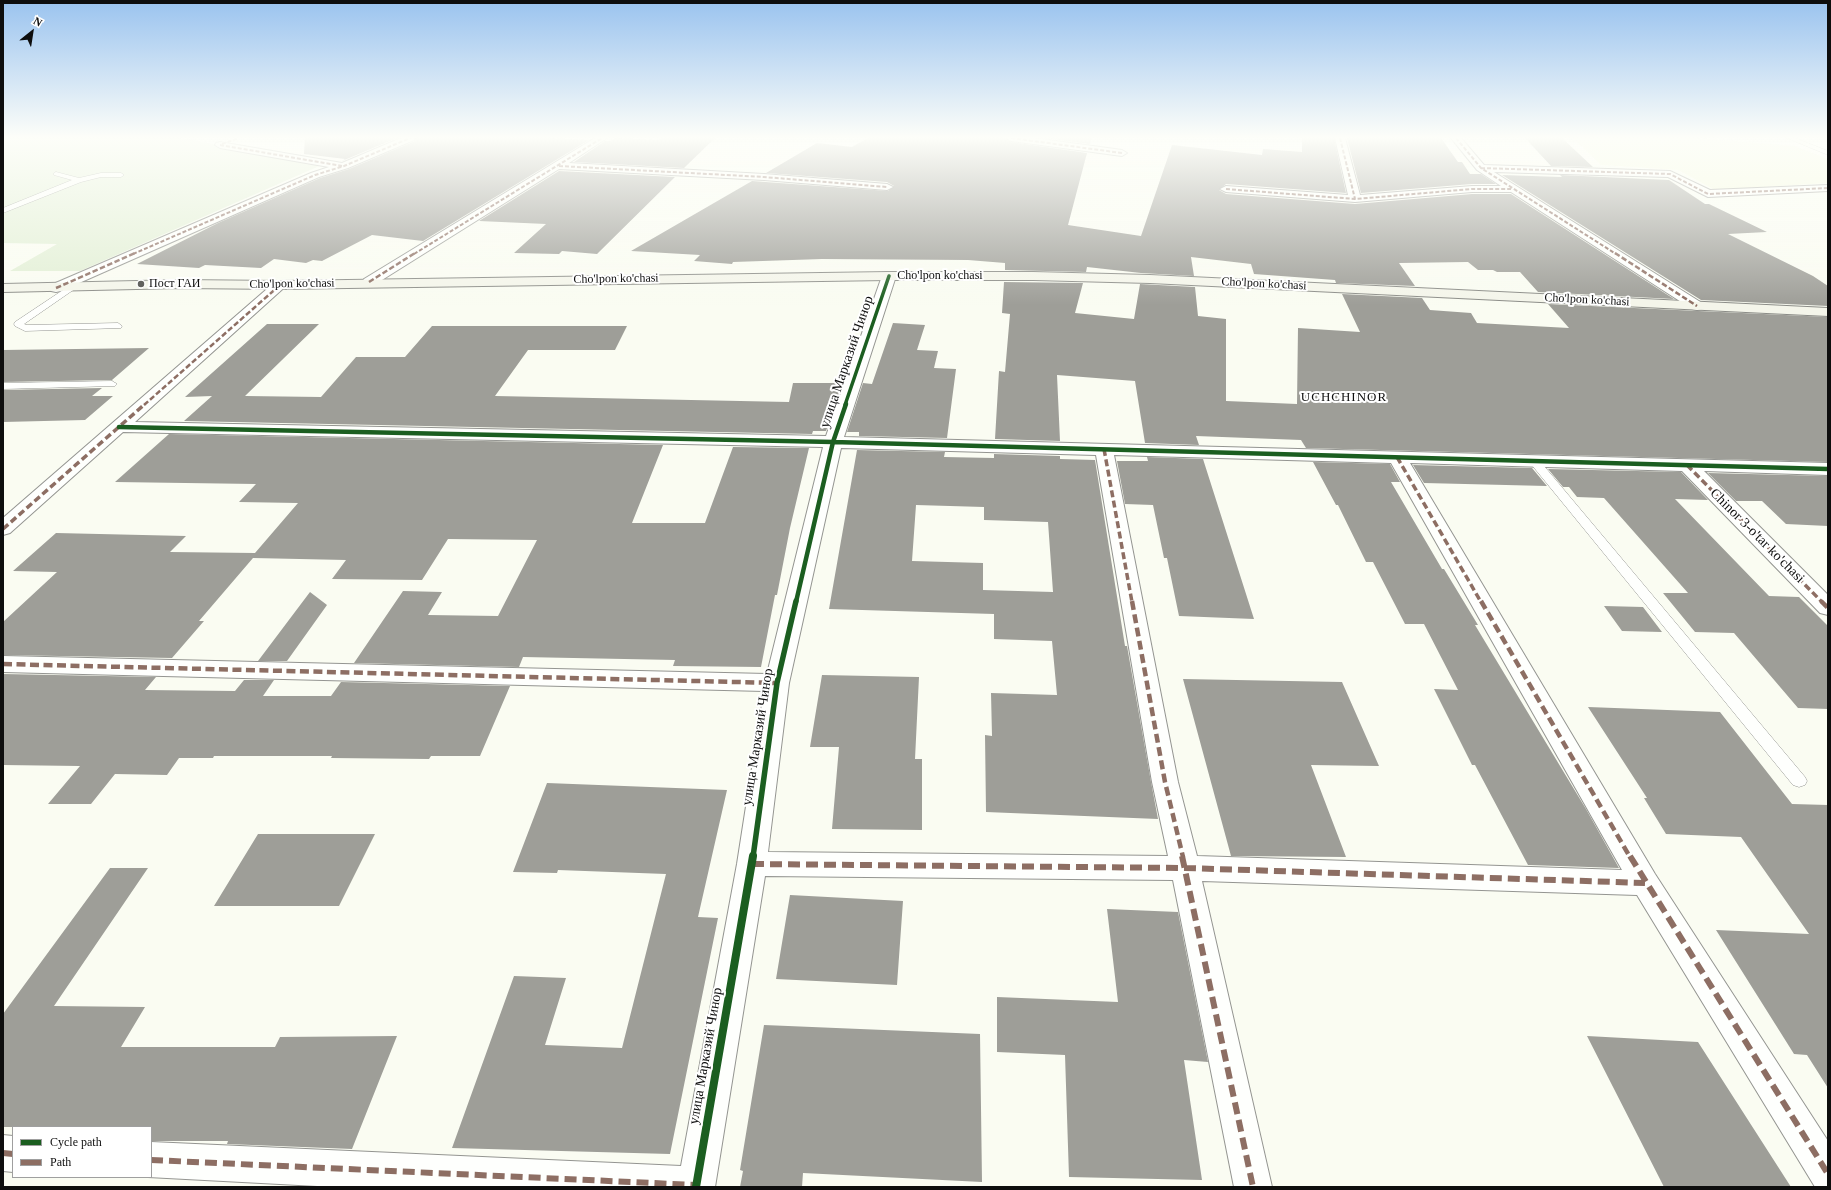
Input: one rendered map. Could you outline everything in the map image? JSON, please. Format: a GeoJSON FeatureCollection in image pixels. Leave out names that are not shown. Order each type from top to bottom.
{"type":"FeatureCollection","features":[{"type":"Feature","properties":{"kind":"main road","name":"Cho'lpon ko'chasi"},"geometry":{"type":"LineString","coordinates":[[4,289],[181,284],[280,285],[369,282],[889,276],[1033,276],[1150,279],[1828,312]]}},
{"type":"Feature","properties":{"kind":"street"},"geometry":{"type":"LineString","coordinates":[[56,288],[273,194]]}},
{"type":"Feature","properties":{"kind":"street"},"geometry":{"type":"LineString","coordinates":[[369,282],[514,194]]}},
{"type":"Feature","properties":{"kind":"street"},"geometry":{"type":"LineString","coordinates":[[1284,194],[1355,199],[1421,194]]}},
{"type":"Feature","properties":{"kind":"street"},"geometry":{"type":"LineString","coordinates":[[1354,194],[1355,199]]}},
{"type":"Feature","properties":{"kind":"street"},"geometry":{"type":"LineString","coordinates":[[1518,194],[1697,306]]}},
{"type":"Feature","properties":{"kind":"street"},"geometry":{"type":"LineString","coordinates":[[1707,194],[1717,194]]}},
{"type":"Feature","properties":{"kind":"street","name":"улица Марказий Чинор"},"geometry":{"type":"LineString","coordinates":[[696,1186],[752,864],[777,684],[833,442],[889,276]]}},
{"type":"Feature","properties":{"kind":"street"},"geometry":{"type":"LineString","coordinates":[[3,530],[280,285]]}},
{"type":"Feature","properties":{"kind":"street"},"geometry":{"type":"LineString","coordinates":[[119,427],[833,442],[1828,469]]}},
{"type":"Feature","properties":{"kind":"street"},"geometry":{"type":"LineString","coordinates":[[1104,449],[1165,782],[1185,868],[1253,1187]]}},
{"type":"Feature","properties":{"kind":"street"},"geometry":{"type":"LineString","coordinates":[[1397,457],[1645,883],[1828,1174]]}},
{"type":"Feature","properties":{"kind":"street","name":"Chinor 3-o'tar ko'chasi"},"geometry":{"type":"LineString","coordinates":[[1687,465],[1828,608]]}},
{"type":"Feature","properties":{"kind":"street"},"geometry":{"type":"LineString","coordinates":[[3,664],[777,684]]}},
{"type":"Feature","properties":{"kind":"street"},"geometry":{"type":"LineString","coordinates":[[752,864],[1185,868],[1645,883]]}},
{"type":"Feature","properties":{"kind":"street"},"geometry":{"type":"LineString","coordinates":[[152,1160],[696,1186]]}},
{"type":"Feature","properties":{"kind":"lane"},"geometry":{"type":"LineString","coordinates":[[3,211],[45,194]]}},
{"type":"Feature","properties":{"kind":"lane"},"geometry":{"type":"LineString","coordinates":[[75,286],[18,324],[25,328],[118,326]]}},
{"type":"Feature","properties":{"kind":"lane"},"geometry":{"type":"LineString","coordinates":[[3,386],[112,384]]}},
{"type":"Feature","properties":{"kind":"lane"},"geometry":{"type":"LineString","coordinates":[[1536,462],[1799,781]]}},
{"type":"Feature","properties":{"kind":"green space"},"geometry":{"type":"Polygon","coordinates":[[[3,194],[257,194],[80,271],[10,271],[57,244],[3,243],[3,194]]]}},
{"type":"Feature","properties":{"kind":"building"},"geometry":{"type":"Polygon","coordinates":[[[285,194],[501,194],[423,241],[372,235],[322,261],[313,260],[306,263],[274,259],[261,268],[205,265],[199,268],[137,264],[218,223],[285,194]]]}},
{"type":"Feature","properties":{"kind":"building"},"geometry":{"type":"Polygon","coordinates":[[[523,194],[658,194],[597,254],[562,251],[559,254],[514,253],[546,224],[479,221],[523,194]]]}},
{"type":"Feature","properties":{"kind":"building"},"geometry":{"type":"Polygon","coordinates":[[[730,194],[1076,194],[1068,225],[1141,236],[1155,194],[1225,194],[1355,204],[1472,194],[1511,194],[1674,299],[1538,292],[1520,272],[1478,270],[1468,262],[1399,263],[1415,286],[1336,283],[1335,280],[1254,274],[1251,264],[1191,257],[1194,276],[1141,273],[1087,267],[1086,272],[1005,270],[1005,263],[968,260],[822,259],[733,262],[732,264],[694,261],[700,255],[631,251],[730,194]]]}},
{"type":"Feature","properties":{"kind":"building"},"geometry":{"type":"Polygon","coordinates":[[[1532,194],[1689,194],[1705,204],[1709,204],[1767,232],[1728,234],[1813,276],[1828,286],[1828,306],[1701,300],[1532,194]]]}},
{"type":"Feature","properties":{"kind":"building"},"geometry":{"type":"Polygon","coordinates":[[[1004,282],[1083,283],[1075,313],[1134,319],[1140,284],[1195,287],[1198,316],[1226,319],[1226,401],[1297,404],[1298,328],[1360,332],[1342,294],[1422,298],[1430,310],[1471,313],[1477,323],[1569,328],[1548,304],[1828,317],[1828,462],[1306,448],[1301,440],[1196,436],[1199,445],[1145,443],[1135,381],[1057,375],[1060,441],[995,439],[999,371],[1005,372],[1010,314],[1002,313],[1004,282]]]}},
{"type":"Feature","properties":{"kind":"building"},"geometry":{"type":"Polygon","coordinates":[[[893,323],[925,325],[917,350],[938,351],[934,368],[956,369],[947,438],[859,436],[859,432],[847,432],[863,383],[872,384],[893,323]]]}},
{"type":"Feature","properties":{"kind":"building"},"geometry":{"type":"Polygon","coordinates":[[[267,324],[319,324],[245,396],[321,397],[356,357],[405,357],[432,326],[627,326],[615,350],[528,350],[495,396],[789,402],[793,383],[843,383],[826,431],[813,431],[812,434],[184,421],[212,396],[185,397],[267,324]]]}},
{"type":"Feature","properties":{"kind":"building"},"geometry":{"type":"Polygon","coordinates":[[[149,348],[112,380],[3,382],[3,350],[149,348]]]}},
{"type":"Feature","properties":{"kind":"building"},"geometry":{"type":"Polygon","coordinates":[[[102,388],[92,396],[113,396],[85,420],[3,422],[3,390],[102,388]]]}},
{"type":"Feature","properties":{"kind":"building"},"geometry":{"type":"Polygon","coordinates":[[[169,434],[663,445],[632,523],[705,523],[733,447],[809,448],[790,528],[777,595],[775,595],[761,667],[673,666],[675,660],[523,657],[519,667],[354,663],[403,591],[442,592],[428,615],[498,616],[537,540],[448,539],[422,580],[332,579],[346,560],[253,558],[199,621],[204,621],[172,658],[3,655],[3,622],[57,572],[13,571],[56,533],[186,536],[170,552],[255,553],[298,503],[239,502],[256,484],[115,482],[169,434]]]}},
{"type":"Feature","properties":{"kind":"building"},"geometry":{"type":"Polygon","coordinates":[[[857,450],[945,452],[944,457],[994,458],[994,454],[1060,456],[1060,459],[1095,460],[1125,646],[1127,646],[1158,819],[986,812],[985,735],[992,736],[991,693],[1057,695],[1052,641],[994,639],[994,614],[829,609],[857,450]],[[916,505],[912,561],[983,563],[983,590],[1053,592],[1048,522],[984,520],[984,507],[916,505]]]}},
{"type":"Feature","properties":{"kind":"building"},"geometry":{"type":"Polygon","coordinates":[[[1147,457],[1203,459],[1254,619],[1179,616],[1167,558],[1164,558],[1153,505],[1125,504],[1117,461],[1148,461],[1147,457]]]}},
{"type":"Feature","properties":{"kind":"building"},"geometry":{"type":"Polygon","coordinates":[[[1313,462],[1390,464],[1400,482],[1391,482],[1442,569],[1444,569],[1478,625],[1475,625],[1586,809],[1619,868],[1528,865],[1475,765],[1472,765],[1434,689],[1458,690],[1424,624],[1405,624],[1373,562],[1366,562],[1338,505],[1336,505],[1313,462]]]}},
{"type":"Feature","properties":{"kind":"building"},"geometry":{"type":"Polygon","coordinates":[[[1413,465],[1532,468],[1547,486],[1424,483],[1413,465]]]}},
{"type":"Feature","properties":{"kind":"building"},"geometry":{"type":"Polygon","coordinates":[[[1548,469],[1681,472],[1708,500],[1675,499],[1769,596],[1799,597],[1828,626],[1828,709],[1798,708],[1734,633],[1695,632],[1663,593],[1688,593],[1604,498],[1577,497],[1569,487],[1563,487],[1548,469]]]}},
{"type":"Feature","properties":{"kind":"building"},"geometry":{"type":"Polygon","coordinates":[[[1708,473],[1828,476],[1828,526],[1786,524],[1762,501],[1736,501],[1708,473]]]}},
{"type":"Feature","properties":{"kind":"building"},"geometry":{"type":"Polygon","coordinates":[[[310,592],[327,605],[287,661],[258,661],[310,592]]]}},
{"type":"Feature","properties":{"kind":"building"},"geometry":{"type":"Polygon","coordinates":[[[1604,606],[1643,607],[1662,632],[1622,631],[1604,606]]]}},
{"type":"Feature","properties":{"kind":"building"},"geometry":{"type":"Polygon","coordinates":[[[3,674],[156,677],[145,690],[235,691],[244,680],[274,680],[263,696],[331,696],[341,682],[510,686],[480,756],[431,756],[429,759],[331,758],[332,756],[214,756],[213,758],[179,758],[167,775],[115,774],[91,804],[48,804],[80,766],[3,765],[3,674]]]}},
{"type":"Feature","properties":{"kind":"building"},"geometry":{"type":"Polygon","coordinates":[[[822,675],[919,677],[915,759],[922,759],[922,830],[832,829],[839,747],[810,747],[822,675]]]}},
{"type":"Feature","properties":{"kind":"building"},"geometry":{"type":"Polygon","coordinates":[[[1183,679],[1342,682],[1379,766],[1311,765],[1346,857],[1231,856],[1183,679]]]}},
{"type":"Feature","properties":{"kind":"building"},"geometry":{"type":"Polygon","coordinates":[[[1588,707],[1720,712],[1792,804],[1828,805],[1828,1088],[1807,1055],[1794,1054],[1716,930],[1809,934],[1741,837],[1666,834],[1644,798],[1647,798],[1588,707]]]}},
{"type":"Feature","properties":{"kind":"building"},"geometry":{"type":"Polygon","coordinates":[[[547,783],[727,790],[698,917],[718,918],[670,1154],[452,1148],[514,976],[566,978],[545,1045],[622,1048],[666,874],[558,870],[557,873],[513,872],[547,783]]]}},
{"type":"Feature","properties":{"kind":"building"},"geometry":{"type":"Polygon","coordinates":[[[258,834],[375,834],[339,906],[214,906],[258,834]]]}},
{"type":"Feature","properties":{"kind":"building"},"geometry":{"type":"Polygon","coordinates":[[[110,868],[148,868],[54,1006],[145,1007],[121,1047],[275,1047],[280,1037],[397,1036],[352,1149],[227,1144],[228,1141],[152,1141],[152,1126],[3,1127],[3,1014],[110,868]]]}},
{"type":"Feature","properties":{"kind":"building"},"geometry":{"type":"Polygon","coordinates":[[[790,895],[903,901],[897,985],[776,979],[790,895]]]}},
{"type":"Feature","properties":{"kind":"building"},"geometry":{"type":"Polygon","coordinates":[[[1107,909],[1178,912],[1208,1062],[1184,1060],[1202,1180],[1069,1177],[1065,1055],[997,1052],[997,997],[1118,1002],[1107,909]]]}},
{"type":"Feature","properties":{"kind":"building"},"geometry":{"type":"Polygon","coordinates":[[[764,1025],[980,1034],[982,1182],[803,1173],[802,1187],[740,1187],[743,1171],[740,1170],[764,1025]]]}},
{"type":"Feature","properties":{"kind":"building"},"geometry":{"type":"Polygon","coordinates":[[[1587,1036],[1698,1042],[1791,1187],[1664,1187],[1587,1036]]]}},
{"type":"Feature","properties":{"kind":"marked path"},"geometry":{"type":"LineString","coordinates":[[56,288],[273,194]]}},
{"type":"Feature","properties":{"kind":"marked path"},"geometry":{"type":"LineString","coordinates":[[369,282],[512,194]]}},
{"type":"Feature","properties":{"kind":"marked path"},"geometry":{"type":"LineString","coordinates":[[1284,194],[1355,199],[1419,194]]}},
{"type":"Feature","properties":{"kind":"marked path"},"geometry":{"type":"LineString","coordinates":[[1354,194],[1355,199]]}},
{"type":"Feature","properties":{"kind":"marked path"},"geometry":{"type":"LineString","coordinates":[[1521,194],[1697,306]]}},
{"type":"Feature","properties":{"kind":"marked path"},"geometry":{"type":"LineString","coordinates":[[1707,194],[1717,194]]}},
{"type":"Feature","properties":{"kind":"marked path"},"geometry":{"type":"LineString","coordinates":[[3,529],[280,285]]}},
{"type":"Feature","properties":{"kind":"marked path"},"geometry":{"type":"LineString","coordinates":[[1104,449],[1165,782],[1185,868],[1253,1187]]}},
{"type":"Feature","properties":{"kind":"marked path"},"geometry":{"type":"LineString","coordinates":[[1397,457],[1645,883],[1828,1174]]}},
{"type":"Feature","properties":{"kind":"marked path"},"geometry":{"type":"LineString","coordinates":[[1687,465],[1828,608]]}},
{"type":"Feature","properties":{"kind":"marked path"},"geometry":{"type":"LineString","coordinates":[[3,664],[777,683]]}},
{"type":"Feature","properties":{"kind":"marked path"},"geometry":{"type":"LineString","coordinates":[[752,864],[1185,868],[1645,883]]}},
{"type":"Feature","properties":{"kind":"marked path"},"geometry":{"type":"LineString","coordinates":[[3,1153],[12,1154]]}},
{"type":"Feature","properties":{"kind":"marked path"},"geometry":{"type":"LineString","coordinates":[[152,1160],[696,1185]]}},
{"type":"Feature","properties":{"kind":"cycle path"},"geometry":{"type":"LineString","coordinates":[[696,1187],[752,864],[777,683],[833,442],[889,276]]}},
{"type":"Feature","properties":{"kind":"cycle path"},"geometry":{"type":"LineString","coordinates":[[119,427],[833,442],[1828,469]]}},
{"type":"Feature","properties":{"kind":"place","name":"Пост ГАИ"},"geometry":{"type":"Point","coordinates":[141,284]}},
{"type":"Feature","properties":{"kind":"district","name":"UCHCHINOR"},"geometry":{"type":"Point","coordinates":[1344,398]}}]}
